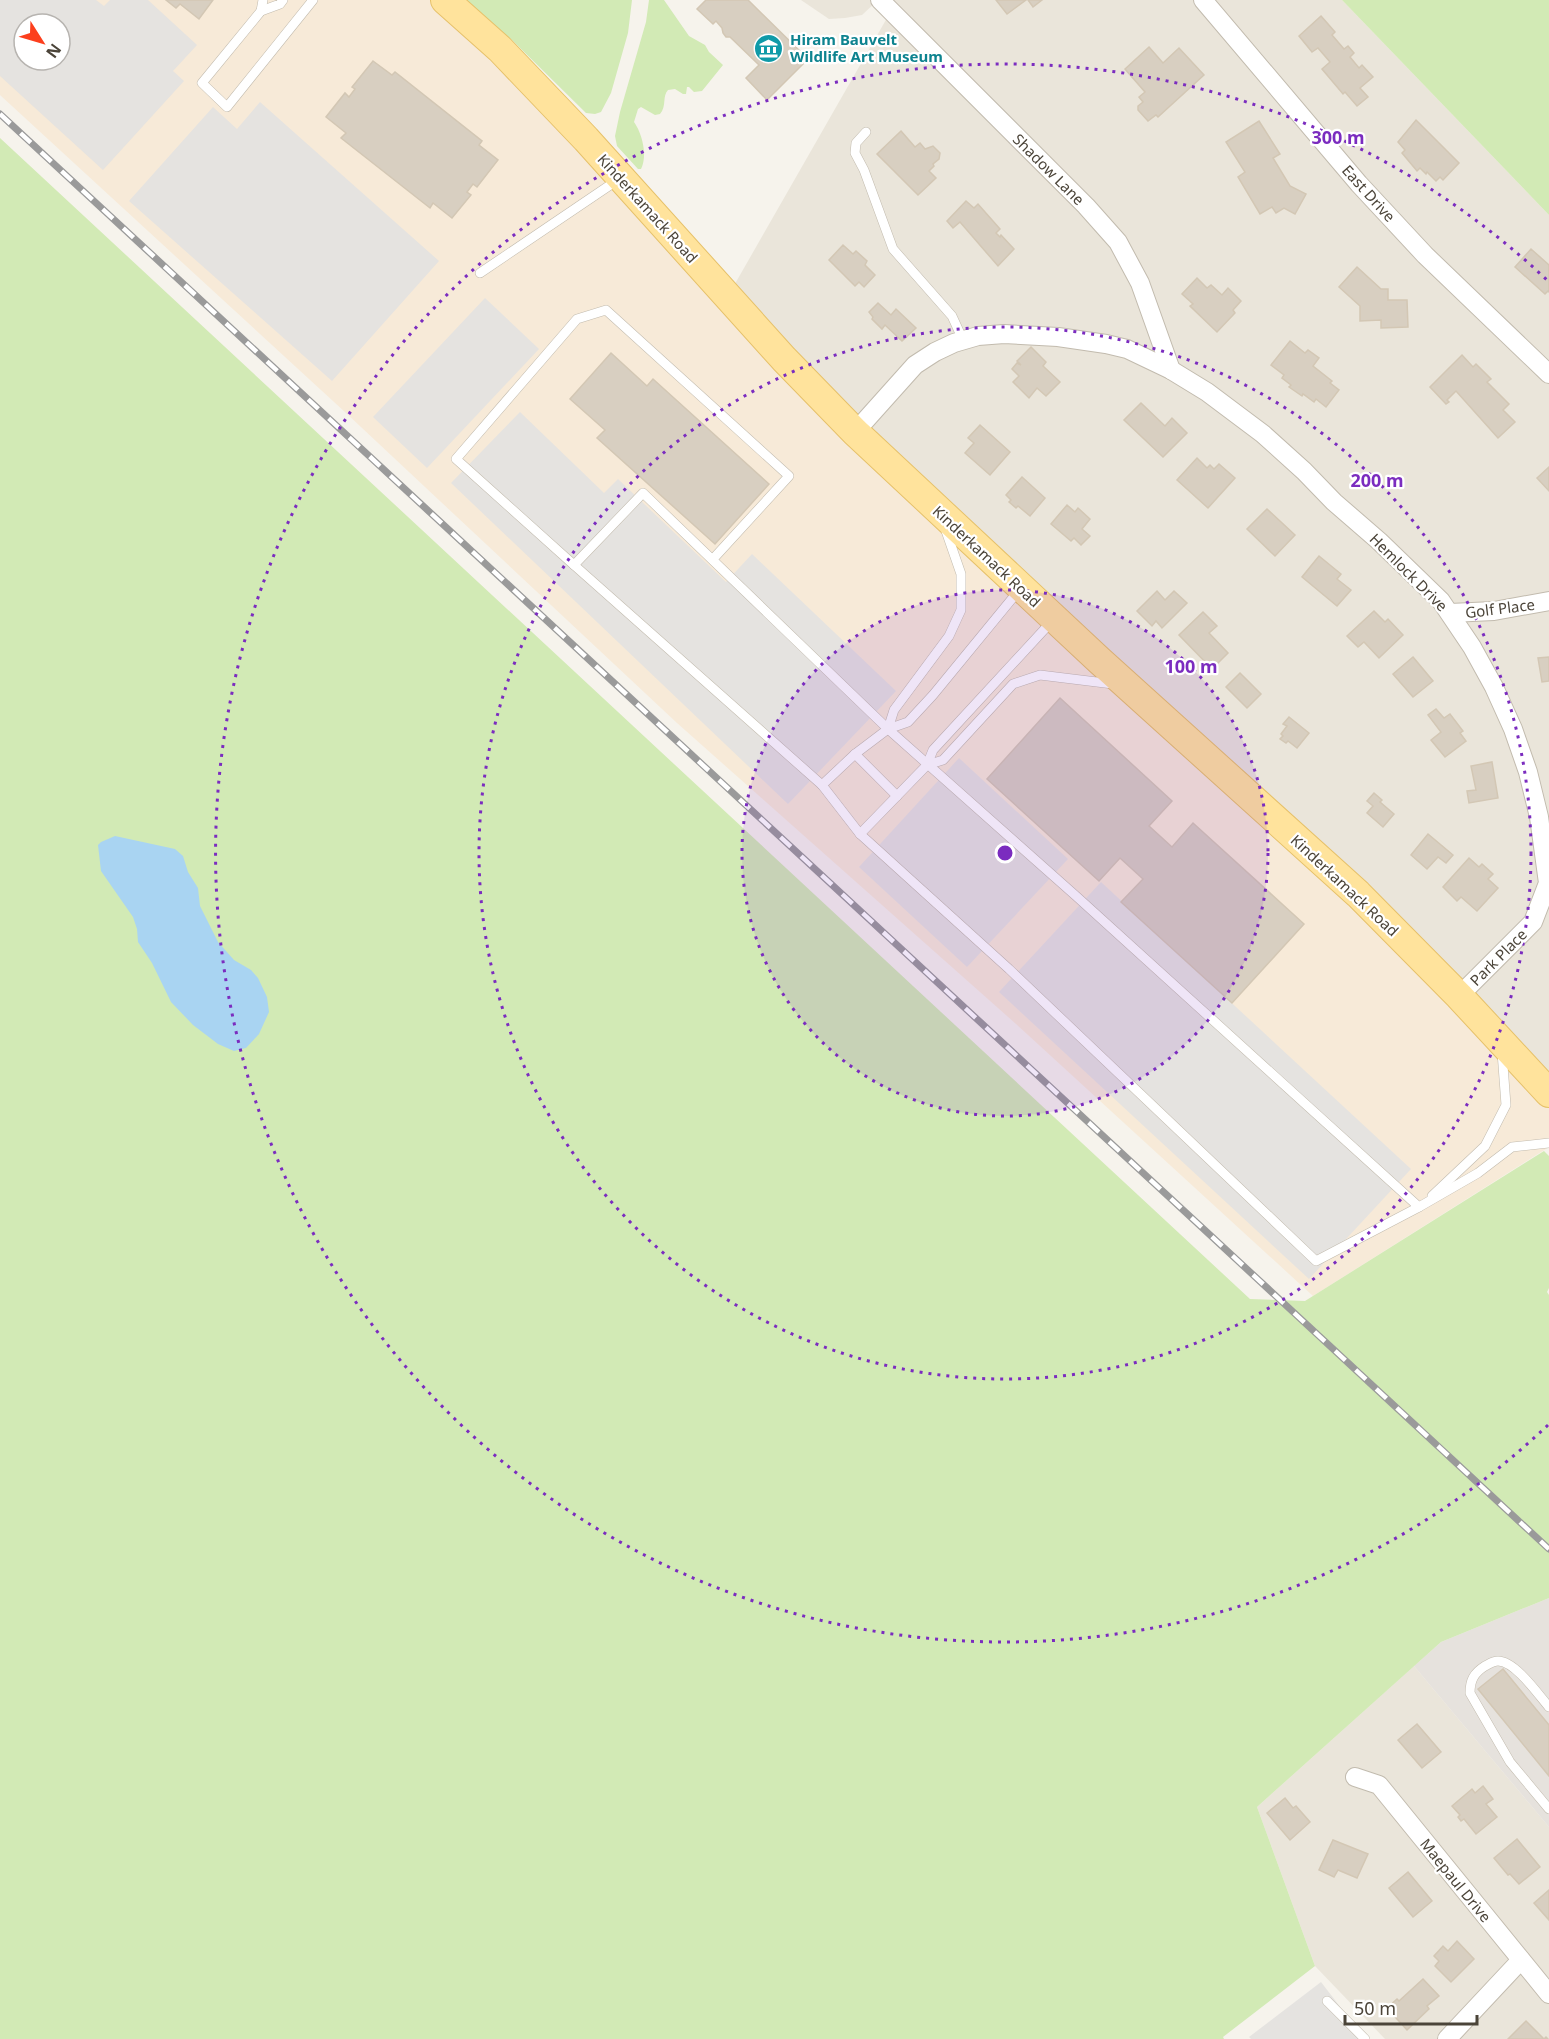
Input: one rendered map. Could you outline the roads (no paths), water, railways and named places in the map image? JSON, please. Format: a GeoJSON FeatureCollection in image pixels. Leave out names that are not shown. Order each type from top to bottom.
{"type":"FeatureCollection","features":[{"type":"Feature","properties":{"kind":"main road","name":"Kinderkamack Road"},"geometry":{"type":"LineString","coordinates":[[445,0],[500,49],[621,177],[777,351],[855,432],[1054,619],[1358,894],[1459,996],[1549,1093]]}},
{"type":"Feature","properties":{"kind":"street","name":"Shadow Lane"},"geometry":{"type":"LineString","coordinates":[[880,0],[1086,206],[1118,243],[1140,283],[1171,370]]}},
{"type":"Feature","properties":{"kind":"street","name":"East Drive"},"geometry":{"type":"LineString","coordinates":[[1203,0],[1331,151],[1425,255],[1549,374]]}},
{"type":"Feature","properties":{"kind":"street","name":"Hemlock Drive"},"geometry":{"type":"LineString","coordinates":[[855,432],[915,365],[935,352],[978,336],[1004,334],[1058,337],[1127,349],[1171,370],[1207,392],[1263,434],[1304,471],[1334,502],[1379,541],[1441,601],[1450,613],[1494,687],[1513,729],[1528,772],[1539,817],[1548,883]]}},
{"type":"Feature","properties":{"kind":"street","name":"Golf Place"},"geometry":{"type":"LineString","coordinates":[[1450,613],[1494,611],[1549,601]]}},
{"type":"Feature","properties":{"kind":"street","name":"Park Place"},"geometry":{"type":"LineString","coordinates":[[1459,996],[1533,922],[1548,883]]}},
{"type":"Feature","properties":{"kind":"street","name":"Maepaul Drive"},"geometry":{"type":"LineString","coordinates":[[1355,1777],[1379,1785],[1549,1994]]}},
{"type":"Feature","properties":{"kind":"street"},"geometry":{"type":"LineString","coordinates":[[1447,2039],[1521,1960]]}},
{"type":"Feature","properties":{"kind":"lane"},"geometry":{"type":"LineString","coordinates":[[263,0],[261,11],[201,83],[227,107],[313,0]]}},
{"type":"Feature","properties":{"kind":"lane"},"geometry":{"type":"LineString","coordinates":[[261,11],[280,4],[283,0]]}},
{"type":"Feature","properties":{"kind":"lane"},"geometry":{"type":"LineString","coordinates":[[866,132],[856,143],[855,153],[864,170],[893,249],[952,316],[963,340]]}},
{"type":"Feature","properties":{"kind":"lane"},"geometry":{"type":"LineString","coordinates":[[480,273],[621,177]]}},
{"type":"Feature","properties":{"kind":"lane"},"geometry":{"type":"LineString","coordinates":[[713,560],[789,476],[606,310],[577,319],[456,459],[822,785],[860,834],[1009,969],[1317,1261],[1478,1173],[1512,1147],[1549,1143]]}},
{"type":"Feature","properties":{"kind":"lane"},"geometry":{"type":"LineString","coordinates":[[574,565],[643,493],[927,765],[1085,904],[1419,1207]]}},
{"type":"Feature","properties":{"kind":"lane"},"geometry":{"type":"LineString","coordinates":[[888,729],[894,710],[949,636],[961,610],[961,574],[939,512]]}},
{"type":"Feature","properties":{"kind":"lane"},"geometry":{"type":"LineString","coordinates":[[822,785],[855,754],[888,729],[908,722],[1021,588]]}},
{"type":"Feature","properties":{"kind":"lane"},"geometry":{"type":"LineString","coordinates":[[860,834],[927,765],[933,750],[1054,619]]}},
{"type":"Feature","properties":{"kind":"lane"},"geometry":{"type":"LineString","coordinates":[[927,765],[942,760],[1013,684],[1040,675],[1128,686]]}},
{"type":"Feature","properties":{"kind":"lane"},"geometry":{"type":"LineString","coordinates":[[855,754],[897,796]]}},
{"type":"Feature","properties":{"kind":"lane"},"geometry":{"type":"LineString","coordinates":[[1419,1207],[1485,1146],[1496,1126],[1506,1105],[1501,1042]]}},
{"type":"Feature","properties":{"kind":"lane"},"geometry":{"type":"LineString","coordinates":[[1549,1707],[1521,1673],[1501,1660],[1493,1661],[1479,1670],[1470,1680],[1470,1693],[1510,1762],[1549,1809]]}},
{"type":"Feature","properties":{"kind":"lane"},"geometry":{"type":"LineString","coordinates":[[1327,2001],[1365,2039]]}},
{"type":"Feature","properties":{"kind":"water"},"geometry":{"type":"Polygon","coordinates":[[[115,836],[175,849],[183,856],[188,872],[198,888],[200,906],[218,942],[234,960],[251,970],[258,978],[267,997],[269,1012],[259,1034],[246,1048],[234,1051],[218,1044],[193,1025],[171,1002],[152,963],[138,942],[133,917],[101,871],[98,845],[115,836]]]}},
{"type":"Feature","properties":{"kind":"railway"},"geometry":{"type":"LineString","coordinates":[[0,114],[1549,1549]]}},
{"type":"Feature","properties":{"kind":"place","name":"Hiram Bauvelt Wildlife Art Museum"},"geometry":{"type":"Point","coordinates":[769,48]}}]}
